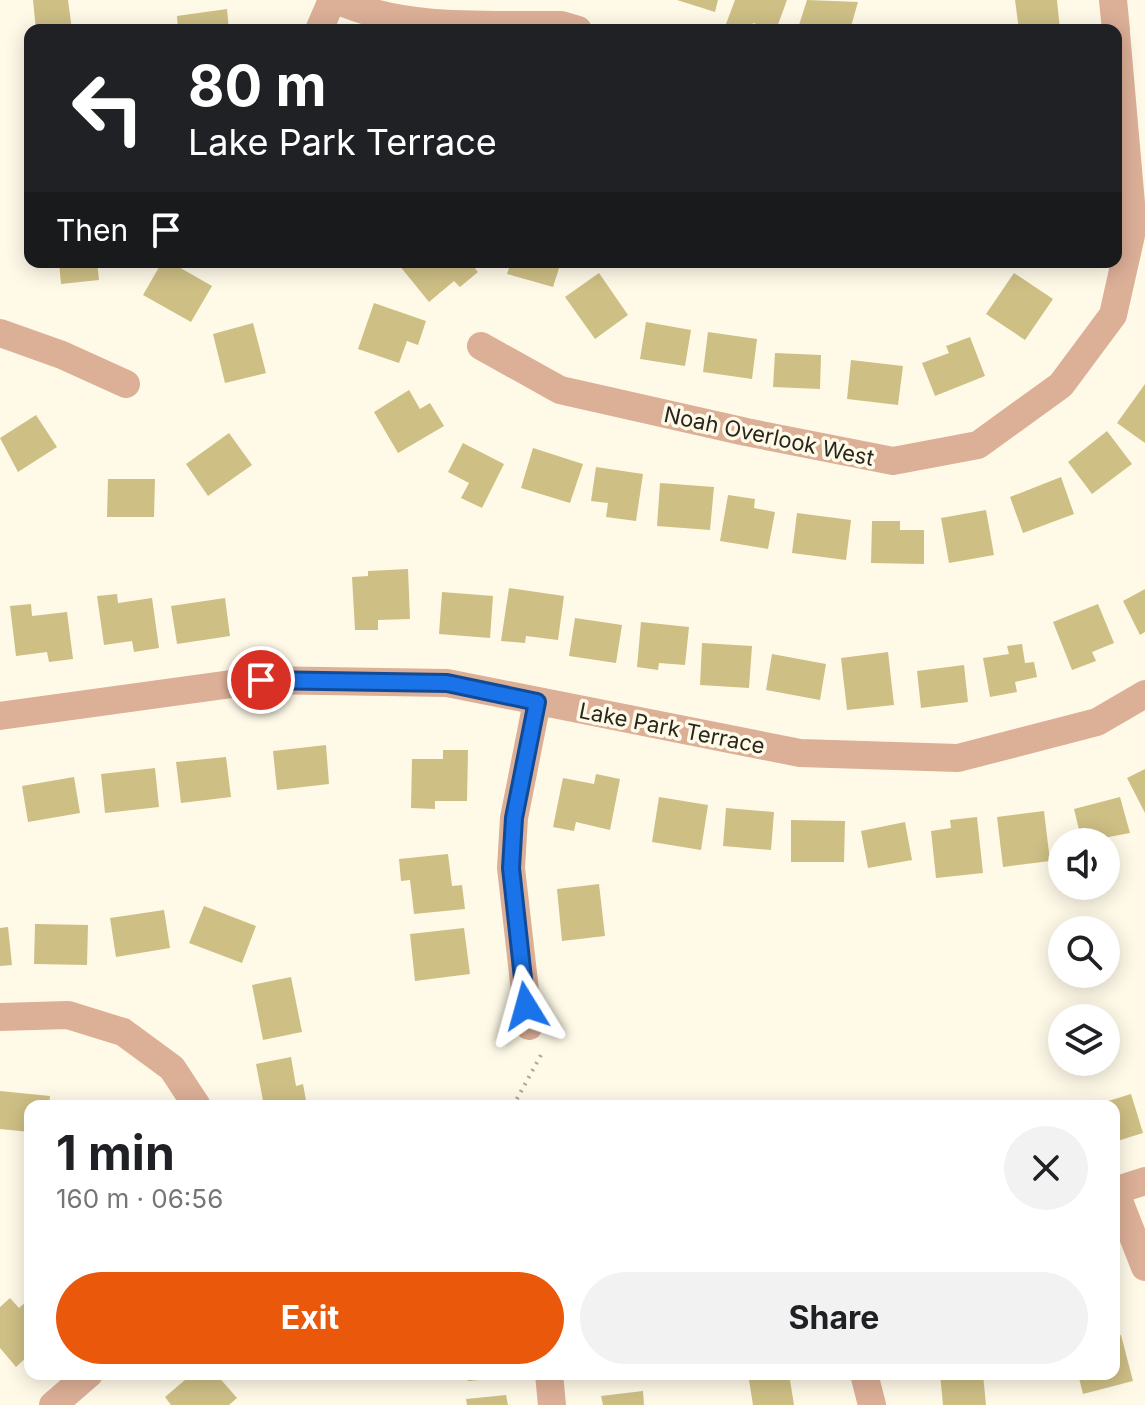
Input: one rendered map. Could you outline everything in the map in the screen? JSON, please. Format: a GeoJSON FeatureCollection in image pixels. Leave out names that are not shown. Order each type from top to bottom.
{"type":"FeatureCollection","features":[{"type":"Feature","properties":{"kind":"street"},"geometry":{"type":"LineString","coordinates":[[322,24],[334,0],[351,7],[433,24]]}},
{"type":"Feature","properties":{"kind":"street","name":"Noah Overlook West"},"geometry":{"type":"LineString","coordinates":[[1113,0],[1115,24]]}},
{"type":"Feature","properties":{"kind":"street","name":"Noah Overlook West"},"geometry":{"type":"LineString","coordinates":[[481,346],[560,390],[746,432],[893,461],[978,445],[1061,385],[1113,315],[1133,226],[1122,100]]}},
{"type":"Feature","properties":{"kind":"street"},"geometry":{"type":"LineString","coordinates":[[0,333],[62,355],[126,384]]}},
{"type":"Feature","properties":{"kind":"street","name":"Lake Park Terrace"},"geometry":{"type":"LineString","coordinates":[[0,716],[261,680],[447,683],[800,753],[958,758],[1097,722],[1145,694]]}},
{"type":"Feature","properties":{"kind":"street"},"geometry":{"type":"LineString","coordinates":[[529,1026],[511,868],[514,818],[537,702]]}},
{"type":"Feature","properties":{"kind":"street"},"geometry":{"type":"LineString","coordinates":[[0,1017],[68,1015],[123,1032],[172,1068],[193,1100]]}},
{"type":"Feature","properties":{"kind":"street"},"geometry":{"type":"LineString","coordinates":[[1120,1189],[1145,1181]]}},
{"type":"Feature","properties":{"kind":"street"},"geometry":{"type":"LineString","coordinates":[[1120,1206],[1145,1267]]}},
{"type":"Feature","properties":{"kind":"street"},"geometry":{"type":"LineString","coordinates":[[53,1405],[82,1380]]}},
{"type":"Feature","properties":{"kind":"street"},"geometry":{"type":"LineString","coordinates":[[550,1380],[552,1405]]}},
{"type":"Feature","properties":{"kind":"street"},"geometry":{"type":"LineString","coordinates":[[866,1380],[872,1405]]}},
{"type":"Feature","properties":{"kind":"path"},"geometry":{"type":"LineString","coordinates":[[516,1100],[541,1055],[538,1025],[529,1026]]}},
{"type":"Feature","properties":{"kind":"building"},"geometry":{"type":"Polygon","coordinates":[[[33,0],[68,0],[71,24],[35,24],[33,0]]]}},
{"type":"Feature","properties":{"kind":"building"},"geometry":{"type":"Polygon","coordinates":[[[677,0],[718,0],[715,12],[677,0]]]}},
{"type":"Feature","properties":{"kind":"building"},"geometry":{"type":"Polygon","coordinates":[[[735,0],[787,0],[778,24],[726,24],[735,0]]]}},
{"type":"Feature","properties":{"kind":"building"},"geometry":{"type":"Polygon","coordinates":[[[807,0],[858,2],[852,24],[799,24],[807,0]]]}},
{"type":"Feature","properties":{"kind":"building"},"geometry":{"type":"Polygon","coordinates":[[[1015,0],[1057,0],[1059,24],[1018,24],[1015,0]]]}},
{"type":"Feature","properties":{"kind":"building"},"geometry":{"type":"Polygon","coordinates":[[[227,9],[228,24],[178,24],[177,16],[227,9]]]}},
{"type":"Feature","properties":{"kind":"building"},"geometry":{"type":"Polygon","coordinates":[[[60,268],[98,268],[99,280],[61,284],[60,268]]]}},
{"type":"Feature","properties":{"kind":"building"},"geometry":{"type":"Polygon","coordinates":[[[159,268],[180,268],[212,286],[191,322],[143,295],[159,268]]]}},
{"type":"Feature","properties":{"kind":"building"},"geometry":{"type":"Polygon","coordinates":[[[401,268],[475,268],[478,272],[460,287],[454,281],[429,302],[401,268]]]}},
{"type":"Feature","properties":{"kind":"building"},"geometry":{"type":"Polygon","coordinates":[[[509,268],[559,268],[553,287],[507,274],[509,268]]]}},
{"type":"Feature","properties":{"kind":"building"},"geometry":{"type":"Polygon","coordinates":[[[599,273],[628,315],[595,339],[565,297],[599,273]]]}},
{"type":"Feature","properties":{"kind":"building"},"geometry":{"type":"Polygon","coordinates":[[[1014,273],[1053,299],[1025,340],[986,314],[1014,273]]]}},
{"type":"Feature","properties":{"kind":"building"},"geometry":{"type":"Polygon","coordinates":[[[374,303],[426,321],[418,345],[407,341],[399,363],[358,349],[374,303]]]}},
{"type":"Feature","properties":{"kind":"building"},"geometry":{"type":"Polygon","coordinates":[[[646,322],[691,330],[685,366],[640,359],[646,322]]]}},
{"type":"Feature","properties":{"kind":"building"},"geometry":{"type":"Polygon","coordinates":[[[253,323],[266,373],[225,383],[213,334],[253,323]]]}},
{"type":"Feature","properties":{"kind":"building"},"geometry":{"type":"Polygon","coordinates":[[[708,332],[757,339],[752,379],[703,372],[708,332]]]}},
{"type":"Feature","properties":{"kind":"building"},"geometry":{"type":"Polygon","coordinates":[[[970,337],[985,376],[935,396],[922,363],[949,353],[946,346],[970,337]]]}},
{"type":"Feature","properties":{"kind":"building"},"geometry":{"type":"Polygon","coordinates":[[[775,353],[821,355],[820,389],[773,387],[775,353]]]}},
{"type":"Feature","properties":{"kind":"building"},"geometry":{"type":"Polygon","coordinates":[[[851,360],[903,366],[898,405],[847,399],[851,360]]]}},
{"type":"Feature","properties":{"kind":"building"},"geometry":{"type":"Polygon","coordinates":[[[1145,384],[1145,443],[1117,423],[1145,384]]]}},
{"type":"Feature","properties":{"kind":"building"},"geometry":{"type":"Polygon","coordinates":[[[409,390],[420,409],[430,403],[444,426],[398,453],[374,412],[409,390]]]}},
{"type":"Feature","properties":{"kind":"building"},"geometry":{"type":"Polygon","coordinates":[[[36,415],[57,447],[18,472],[0,438],[36,415]]]}},
{"type":"Feature","properties":{"kind":"building"},"geometry":{"type":"Polygon","coordinates":[[[1107,431],[1132,464],[1092,494],[1068,462],[1107,431]]]}},
{"type":"Feature","properties":{"kind":"building"},"geometry":{"type":"Polygon","coordinates":[[[229,433],[252,465],[208,496],[186,464],[229,433]]]}},
{"type":"Feature","properties":{"kind":"building"},"geometry":{"type":"Polygon","coordinates":[[[463,443],[504,464],[482,508],[461,498],[469,483],[448,472],[463,443]]]}},
{"type":"Feature","properties":{"kind":"building"},"geometry":{"type":"Polygon","coordinates":[[[533,448],[583,464],[570,503],[521,488],[533,448]]]}},
{"type":"Feature","properties":{"kind":"building"},"geometry":{"type":"Polygon","coordinates":[[[596,467],[643,474],[636,521],[606,517],[608,503],[591,501],[596,467]]]}},
{"type":"Feature","properties":{"kind":"building"},"geometry":{"type":"Polygon","coordinates":[[[1061,477],[1074,514],[1023,533],[1010,497],[1061,477]]]}},
{"type":"Feature","properties":{"kind":"building"},"geometry":{"type":"Polygon","coordinates":[[[108,479],[155,479],[154,517],[107,517],[108,479]]]}},
{"type":"Feature","properties":{"kind":"building"},"geometry":{"type":"Polygon","coordinates":[[[660,483],[714,487],[710,530],[657,526],[660,483]]]}},
{"type":"Feature","properties":{"kind":"building"},"geometry":{"type":"Polygon","coordinates":[[[728,495],[755,499],[754,508],[775,512],[768,549],[720,541],[728,495]]]}},
{"type":"Feature","properties":{"kind":"building"},"geometry":{"type":"Polygon","coordinates":[[[986,510],[994,555],[949,563],[941,518],[986,510]]]}},
{"type":"Feature","properties":{"kind":"building"},"geometry":{"type":"Polygon","coordinates":[[[797,513],[851,520],[846,560],[792,553],[797,513]]]}},
{"type":"Feature","properties":{"kind":"building"},"geometry":{"type":"Polygon","coordinates":[[[872,521],[900,521],[900,530],[924,530],[924,564],[871,563],[872,521]]]}},
{"type":"Feature","properties":{"kind":"building"},"geometry":{"type":"Polygon","coordinates":[[[408,569],[410,619],[378,620],[378,630],[355,630],[352,577],[368,576],[368,571],[408,569]]]}},
{"type":"Feature","properties":{"kind":"building"},"geometry":{"type":"Polygon","coordinates":[[[509,588],[564,596],[558,640],[526,636],[525,643],[501,641],[509,588]]]}},
{"type":"Feature","properties":{"kind":"building"},"geometry":{"type":"Polygon","coordinates":[[[1145,589],[1145,632],[1140,635],[1123,601],[1145,589]]]}},
{"type":"Feature","properties":{"kind":"building"},"geometry":{"type":"Polygon","coordinates":[[[442,592],[493,596],[490,638],[439,634],[442,592]]]}},
{"type":"Feature","properties":{"kind":"building"},"geometry":{"type":"Polygon","coordinates":[[[117,594],[118,603],[152,598],[159,648],[134,652],[132,641],[104,645],[97,596],[117,594]]]}},
{"type":"Feature","properties":{"kind":"building"},"geometry":{"type":"Polygon","coordinates":[[[225,598],[230,636],[177,644],[171,606],[225,598]]]}},
{"type":"Feature","properties":{"kind":"building"},"geometry":{"type":"Polygon","coordinates":[[[31,604],[32,616],[67,612],[73,659],[49,662],[47,652],[16,656],[10,606],[31,604]]]}},
{"type":"Feature","properties":{"kind":"building"},"geometry":{"type":"Polygon","coordinates":[[[1098,604],[1114,643],[1092,652],[1096,661],[1072,670],[1053,622],[1098,604]]]}},
{"type":"Feature","properties":{"kind":"building"},"geometry":{"type":"Polygon","coordinates":[[[575,618],[622,625],[616,663],[569,656],[575,618]]]}},
{"type":"Feature","properties":{"kind":"building"},"geometry":{"type":"Polygon","coordinates":[[[641,622],[689,627],[685,665],[659,663],[658,670],[637,667],[641,622]]]}},
{"type":"Feature","properties":{"kind":"building"},"geometry":{"type":"Polygon","coordinates":[[[702,643],[752,646],[749,688],[700,685],[702,643]]]}},
{"type":"Feature","properties":{"kind":"building"},"geometry":{"type":"Polygon","coordinates":[[[1022,644],[1025,663],[1034,662],[1037,677],[1015,682],[1017,692],[990,697],[983,658],[1009,654],[1007,646],[1022,644]]]}},
{"type":"Feature","properties":{"kind":"building"},"geometry":{"type":"Polygon","coordinates":[[[888,652],[894,705],[847,710],[841,658],[888,652]]]}},
{"type":"Feature","properties":{"kind":"building"},"geometry":{"type":"Polygon","coordinates":[[[772,654],[826,664],[820,700],[766,690],[772,654]]]}},
{"type":"Feature","properties":{"kind":"building"},"geometry":{"type":"Polygon","coordinates":[[[964,665],[968,702],[921,708],[917,671],[964,665]]]}},
{"type":"Feature","properties":{"kind":"building"},"geometry":{"type":"Polygon","coordinates":[[[326,745],[329,784],[277,790],[273,751],[326,745]]]}},
{"type":"Feature","properties":{"kind":"building"},"geometry":{"type":"Polygon","coordinates":[[[443,750],[468,750],[467,801],[435,801],[435,809],[411,808],[412,759],[443,759],[443,750]]]}},
{"type":"Feature","properties":{"kind":"building"},"geometry":{"type":"Polygon","coordinates":[[[226,757],[231,797],[181,803],[176,762],[226,757]]]}},
{"type":"Feature","properties":{"kind":"building"},"geometry":{"type":"Polygon","coordinates":[[[155,768],[159,807],[105,813],[101,774],[155,768]]]}},
{"type":"Feature","properties":{"kind":"building"},"geometry":{"type":"Polygon","coordinates":[[[1145,769],[1145,813],[1127,778],[1145,769]]]}},
{"type":"Feature","properties":{"kind":"building"},"geometry":{"type":"Polygon","coordinates":[[[596,774],[620,779],[610,830],[576,822],[574,831],[553,827],[563,778],[594,784],[596,774]]]}},
{"type":"Feature","properties":{"kind":"building"},"geometry":{"type":"Polygon","coordinates":[[[74,777],[80,813],[28,822],[22,786],[74,777]]]}},
{"type":"Feature","properties":{"kind":"building"},"geometry":{"type":"Polygon","coordinates":[[[659,797],[708,805],[701,850],[652,842],[659,797]]]}},
{"type":"Feature","properties":{"kind":"building"},"geometry":{"type":"Polygon","coordinates":[[[1120,797],[1130,833],[1120,835],[1120,828],[1079,828],[1074,809],[1120,797]]]}},
{"type":"Feature","properties":{"kind":"building"},"geometry":{"type":"Polygon","coordinates":[[[726,808],[774,812],[771,850],[723,846],[726,808]]]}},
{"type":"Feature","properties":{"kind":"building"},"geometry":{"type":"Polygon","coordinates":[[[1044,811],[1048,861],[1003,867],[997,817],[1044,811]]]}},
{"type":"Feature","properties":{"kind":"building"},"geometry":{"type":"Polygon","coordinates":[[[977,817],[983,873],[936,878],[931,831],[951,828],[950,820],[977,817]]]}},
{"type":"Feature","properties":{"kind":"building"},"geometry":{"type":"Polygon","coordinates":[[[791,820],[845,821],[844,862],[791,862],[791,820]]]}},
{"type":"Feature","properties":{"kind":"building"},"geometry":{"type":"Polygon","coordinates":[[[905,822],[912,860],[868,868],[861,831],[905,822]]]}},
{"type":"Feature","properties":{"kind":"building"},"geometry":{"type":"Polygon","coordinates":[[[448,854],[452,886],[462,885],[465,909],[414,914],[410,880],[401,881],[399,859],[448,854]]]}},
{"type":"Feature","properties":{"kind":"building"},"geometry":{"type":"Polygon","coordinates":[[[599,884],[605,936],[562,941],[557,889],[599,884]]]}},
{"type":"Feature","properties":{"kind":"building"},"geometry":{"type":"Polygon","coordinates":[[[204,906],[256,926],[242,963],[189,943],[204,906]]]}},
{"type":"Feature","properties":{"kind":"building"},"geometry":{"type":"Polygon","coordinates":[[[164,910],[170,948],[116,957],[110,918],[164,910]]]}},
{"type":"Feature","properties":{"kind":"building"},"geometry":{"type":"Polygon","coordinates":[[[35,924],[88,925],[87,965],[34,964],[35,924]]]}},
{"type":"Feature","properties":{"kind":"building"},"geometry":{"type":"Polygon","coordinates":[[[8,927],[12,965],[0,966],[0,928],[8,927]]]}},
{"type":"Feature","properties":{"kind":"building"},"geometry":{"type":"Polygon","coordinates":[[[464,928],[470,974],[415,981],[410,934],[464,928]]]}},
{"type":"Feature","properties":{"kind":"building"},"geometry":{"type":"Polygon","coordinates":[[[291,977],[302,1032],[263,1040],[252,985],[291,977]]]}},
{"type":"Feature","properties":{"kind":"building"},"geometry":{"type":"Polygon","coordinates":[[[291,1057],[296,1086],[303,1084],[306,1100],[263,1100],[256,1064],[291,1057]]]}},
{"type":"Feature","properties":{"kind":"building"},"geometry":{"type":"Polygon","coordinates":[[[0,1091],[50,1096],[50,1100],[24,1100],[24,1131],[0,1129],[0,1091]]]}},
{"type":"Feature","properties":{"kind":"building"},"geometry":{"type":"Polygon","coordinates":[[[1131,1094],[1143,1133],[1120,1140],[1120,1100],[1111,1100],[1131,1094]]]}},
{"type":"Feature","properties":{"kind":"building"},"geometry":{"type":"Polygon","coordinates":[[[10,1298],[19,1308],[24,1304],[24,1360],[16,1367],[0,1348],[0,1307],[10,1298]]]}},
{"type":"Feature","properties":{"kind":"building"},"geometry":{"type":"Polygon","coordinates":[[[1120,1335],[1133,1381],[1083,1394],[1080,1380],[1120,1380],[1120,1335]]]}},
{"type":"Feature","properties":{"kind":"building"},"geometry":{"type":"Polygon","coordinates":[[[185,1380],[221,1380],[237,1398],[229,1405],[171,1405],[165,1397],[185,1380]]]}},
{"type":"Feature","properties":{"kind":"building"},"geometry":{"type":"Polygon","coordinates":[[[749,1380],[790,1380],[794,1405],[753,1405],[749,1380]]]}},
{"type":"Feature","properties":{"kind":"building"},"geometry":{"type":"Polygon","coordinates":[[[941,1380],[984,1380],[986,1405],[943,1405],[941,1380]]]}},
{"type":"Feature","properties":{"kind":"building"},"geometry":{"type":"Polygon","coordinates":[[[643,1391],[644,1405],[603,1405],[601,1396],[643,1391]]]}},
{"type":"Feature","properties":{"kind":"building"},"geometry":{"type":"Polygon","coordinates":[[[506,1395],[508,1405],[467,1405],[466,1399],[506,1395]]]}},
{"type":"Feature","properties":{"kind":"route"},"geometry":{"type":"LineString","coordinates":[[261,680],[447,683],[537,702],[514,818],[511,868],[526,1006]]}}]}
